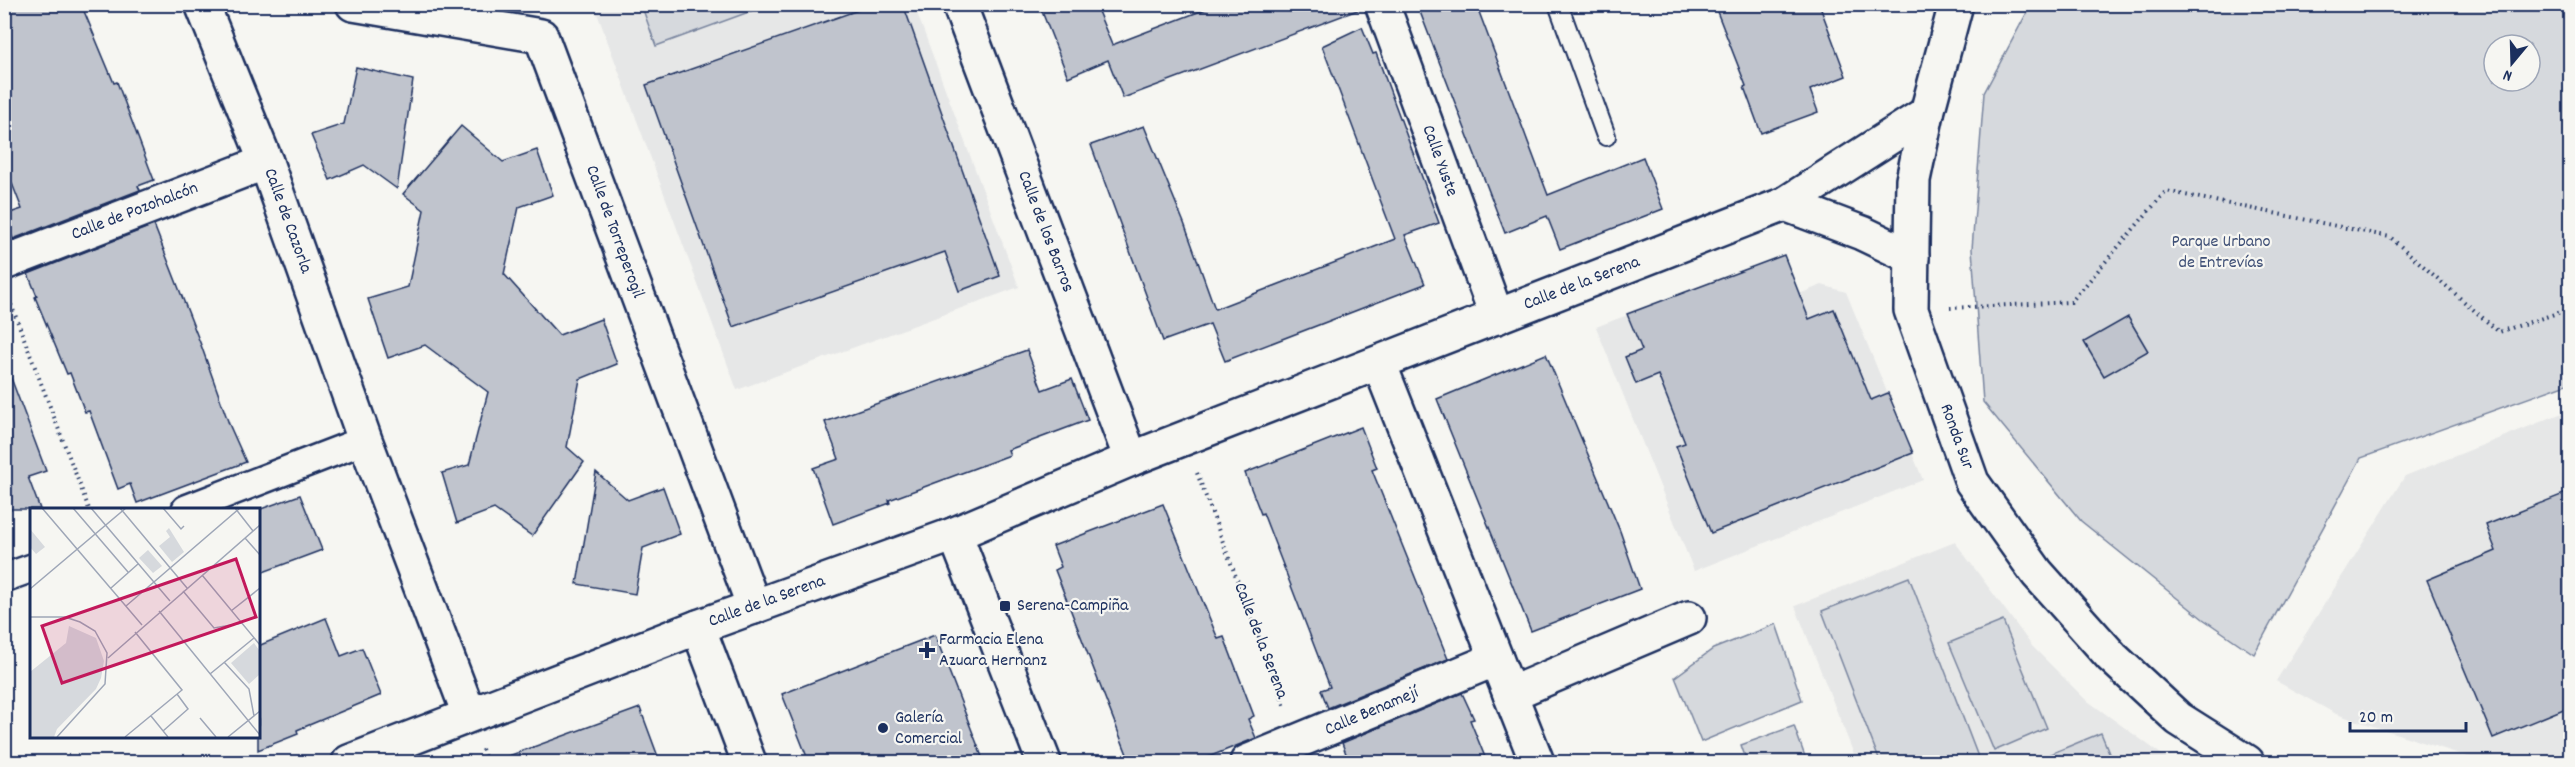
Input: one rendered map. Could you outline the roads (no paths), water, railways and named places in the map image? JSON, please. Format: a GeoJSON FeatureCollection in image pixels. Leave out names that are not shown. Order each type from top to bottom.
{"type":"FeatureCollection","features":[{"type":"Feature","properties":{"kind":"street","name":"Calle de Cazorla"},"geometry":{"type":"LineString","coordinates":[[202,4],[266,162],[365,440],[469,714]]}},
{"type":"Feature","properties":{"kind":"street","name":"Calle de Torreperogil"},"geometry":{"type":"LineString","coordinates":[[353,4],[541,36],[754,607]]}},
{"type":"Feature","properties":{"kind":"street","name":"Calle de los Barros"},"geometry":{"type":"LineString","coordinates":[[959,4],[1131,459]]}},
{"type":"Feature","properties":{"kind":"street","name":"Calle Yuste"},"geometry":{"type":"LineString","coordinates":[[1382,4],[1497,317]]}},
{"type":"Feature","properties":{"kind":"street","name":"Ronda Sur"},"geometry":{"type":"LineString","coordinates":[[1956,4],[1927,113],[1913,180],[1911,310],[1972,482],[2037,573],[2112,657],[2179,719],[2247,762]]}},
{"type":"Feature","properties":{"kind":"street","name":"Calle de la Serena"},"geometry":{"type":"LineString","coordinates":[[349,762],[698,627],[955,534],[1131,459],[1785,204],[1927,113]]}},
{"type":"Feature","properties":{"kind":"street","name":"Calle de Pozohalcón"},"geometry":{"type":"LineString","coordinates":[[4,263],[266,162]]}},
{"type":"Feature","properties":{"kind":"street"},"geometry":{"type":"LineString","coordinates":[[1785,204],[1862,233],[1912,257]]}},
{"type":"Feature","properties":{"kind":"street"},"geometry":{"type":"LineString","coordinates":[[1379,363],[1537,762]]}},
{"type":"Feature","properties":{"kind":"street"},"geometry":{"type":"LineString","coordinates":[[189,508],[365,440]]}},
{"type":"Feature","properties":{"kind":"street"},"geometry":{"type":"LineString","coordinates":[[955,534],[1044,762]]}},
{"type":"Feature","properties":{"kind":"street"},"geometry":{"type":"LineString","coordinates":[[4,578],[30,569]]}},
{"type":"Feature","properties":{"kind":"street"},"geometry":{"type":"LineString","coordinates":[[1510,694],[1689,618]]}},
{"type":"Feature","properties":{"kind":"street"},"geometry":{"type":"LineString","coordinates":[[698,627],[749,762]]}},
{"type":"Feature","properties":{"kind":"street","name":"Calle Benamejí"},"geometry":{"type":"LineString","coordinates":[[1247,762],[1299,743],[1496,659]]}},
{"type":"Feature","properties":{"kind":"lane"},"geometry":{"type":"LineString","coordinates":[[1558,4],[1606,136]]}},
{"type":"Feature","properties":{"kind":"place","name":"Serena-Campiña"},"geometry":{"type":"Point","coordinates":[1005,606]}},
{"type":"Feature","properties":{"kind":"place","name":"Farmacia Elena Azuara Hernanz"},"geometry":{"type":"Point","coordinates":[927,650]}},
{"type":"Feature","properties":{"kind":"place","name":"Galería Comercial"},"geometry":{"type":"Point","coordinates":[883,728]}},
{"type":"Feature","properties":{"kind":"park label","name":"Parque Urbano de Entrevías"},"geometry":{"type":"Point","coordinates":[2221,252]}}]}
